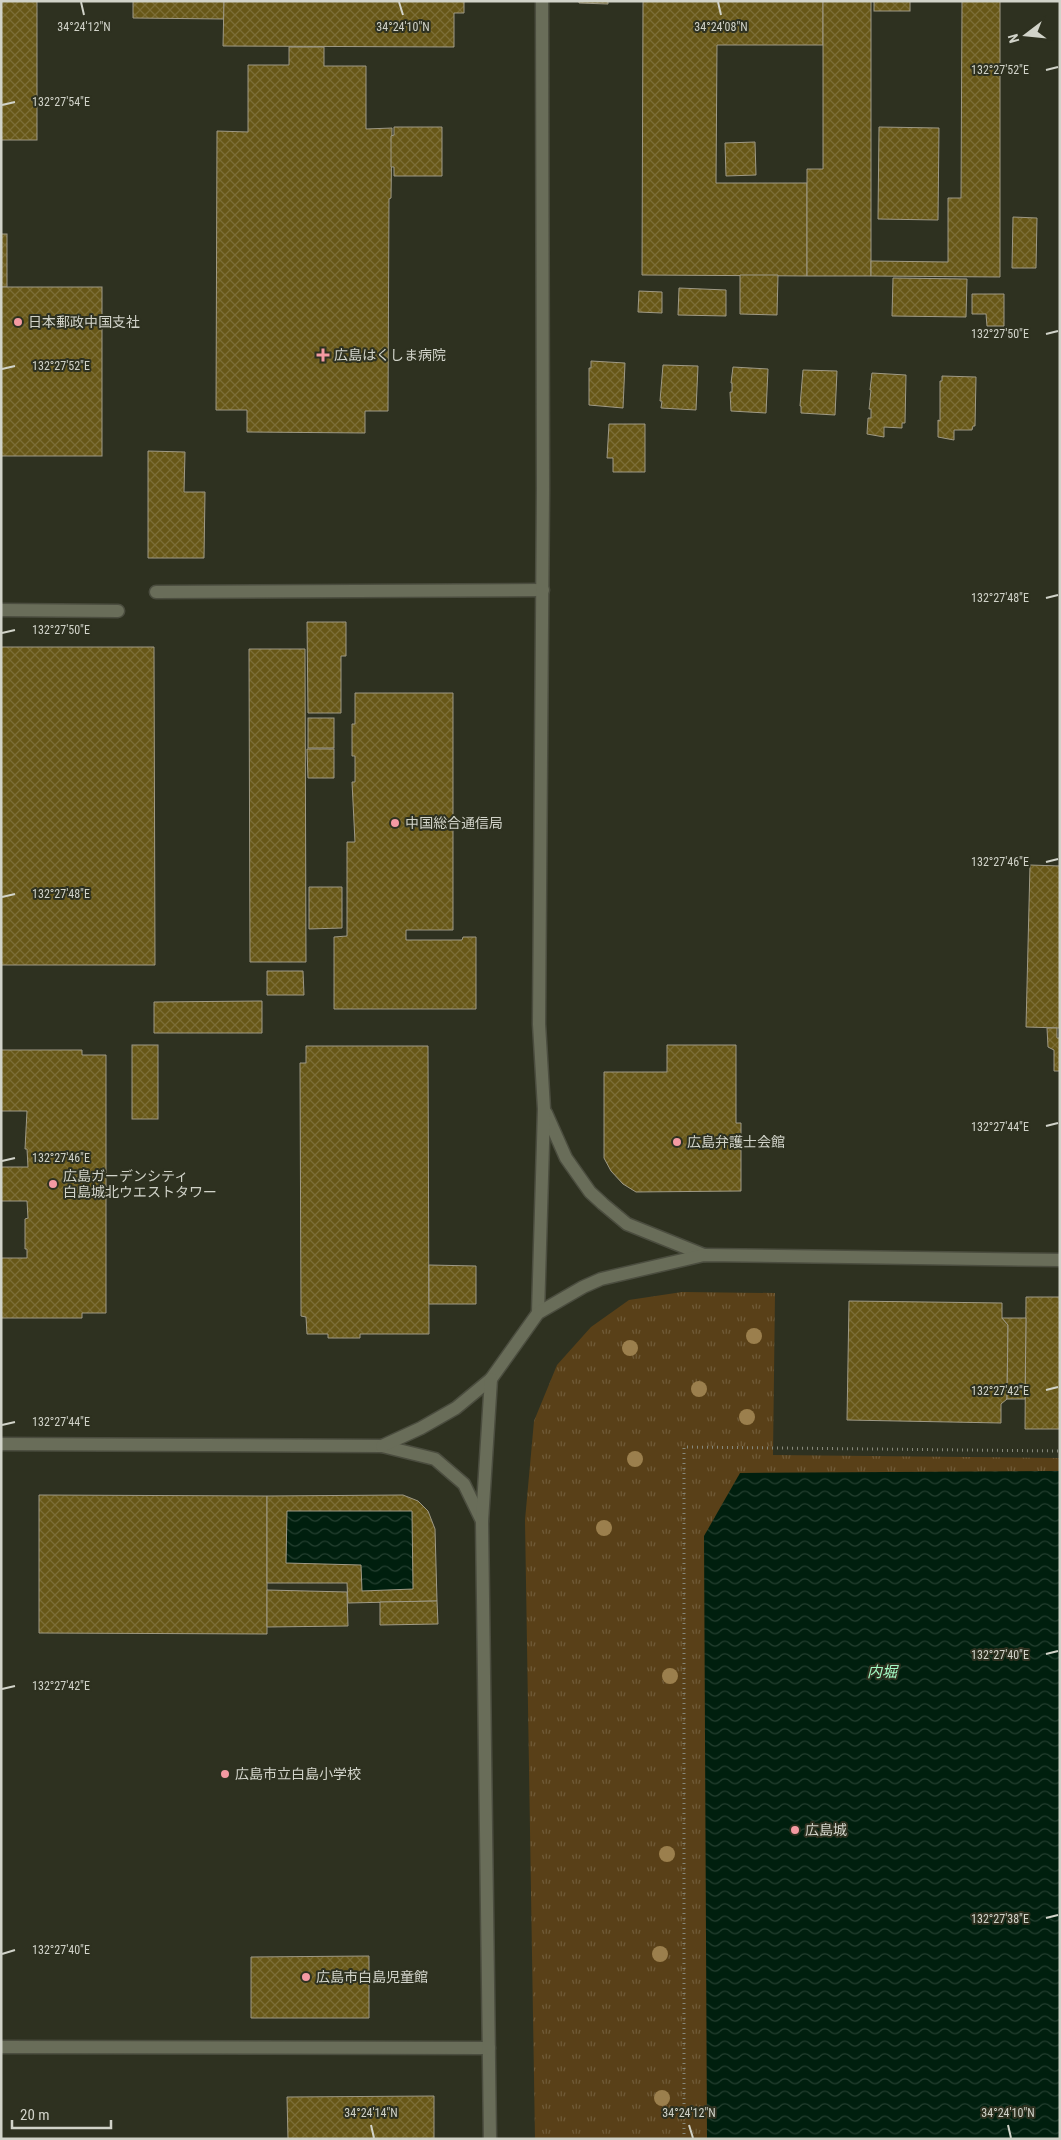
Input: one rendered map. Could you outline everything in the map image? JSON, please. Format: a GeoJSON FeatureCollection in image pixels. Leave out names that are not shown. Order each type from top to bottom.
{"type":"FeatureCollection","features":[{"type":"Feature","properties":{"kind":"street"},"geometry":{"type":"LineString","coordinates":[[538,1313],[544,1109],[539,1024],[543,590],[542,1]]}},
{"type":"Feature","properties":{"kind":"street"},"geometry":{"type":"LineString","coordinates":[[156,592],[543,590]]}},
{"type":"Feature","properties":{"kind":"street"},"geometry":{"type":"LineString","coordinates":[[1,610],[118,611]]}},
{"type":"Feature","properties":{"kind":"street"},"geometry":{"type":"LineString","coordinates":[[544,1109],[566,1158],[586,1186],[602,1204],[627,1224],[704,1255]]}},
{"type":"Feature","properties":{"kind":"street"},"geometry":{"type":"LineString","coordinates":[[382,1446],[421,1428],[456,1408],[491,1379],[538,1313],[602,1278],[704,1255],[1060,1260]]}},
{"type":"Feature","properties":{"kind":"street"},"geometry":{"type":"LineString","coordinates":[[490,2139],[482,1521],[491,1379]]}},
{"type":"Feature","properties":{"kind":"street"},"geometry":{"type":"LineString","coordinates":[[1,1444],[382,1446],[435,1459],[464,1484],[482,1521]]}},
{"type":"Feature","properties":{"kind":"street"},"geometry":{"type":"LineString","coordinates":[[1,2047],[489,2048]]}},
{"type":"Feature","properties":{"kind":"path"},"geometry":{"type":"LineString","coordinates":[[684,2139],[684,1447],[1060,1451]]}},
{"type":"Feature","properties":{"kind":"green space","name":"広島城"},"geometry":{"type":"Polygon","coordinates":[[[682,1292],[775,1293],[773,1455],[1060,1458],[1060,2139],[535,2139],[525,1520],[534,1421],[557,1365],[591,1327],[629,1300],[682,1292]]]}},
{"type":"Feature","properties":{"kind":"water","name":"内堀"},"geometry":{"type":"Polygon","coordinates":[[[1060,1471],[1060,2139],[707,2139],[704,1536],[740,1473],[1060,1471]]]}},
{"type":"Feature","properties":{"kind":"water"},"geometry":{"type":"Polygon","coordinates":[[[287,1511],[412,1511],[413,1589],[362,1591],[360,1565],[286,1563],[287,1511]]]}},
{"type":"Feature","properties":{"kind":"building"},"geometry":{"type":"Polygon","coordinates":[[[1,1],[37,1],[37,140],[1,140],[1,1]]]}},
{"type":"Feature","properties":{"kind":"building"},"geometry":{"type":"Polygon","coordinates":[[[133,1],[224,1],[224,19],[133,18],[133,1]]]}},
{"type":"Feature","properties":{"kind":"building"},"geometry":{"type":"Polygon","coordinates":[[[224,1],[464,1],[464,13],[454,13],[454,47],[223,46],[224,1]]]}},
{"type":"Feature","properties":{"kind":"building"},"geometry":{"type":"Polygon","coordinates":[[[579,1],[608,1],[608,4],[579,3],[579,1]]]}},
{"type":"Feature","properties":{"kind":"building"},"geometry":{"type":"Polygon","coordinates":[[[643,1],[823,1],[823,45],[717,45],[716,183],[807,183],[807,276],[642,275],[643,1]]]}},
{"type":"Feature","properties":{"kind":"building"},"geometry":{"type":"Polygon","coordinates":[[[823,1],[871,1],[871,276],[807,276],[807,169],[823,169],[823,1]]]}},
{"type":"Feature","properties":{"kind":"building"},"geometry":{"type":"Polygon","coordinates":[[[874,1],[910,1],[910,11],[874,11],[874,1]]]}},
{"type":"Feature","properties":{"kind":"building"},"geometry":{"type":"Polygon","coordinates":[[[962,1],[1000,1],[1000,277],[871,276],[871,261],[948,262],[948,198],[961,198],[962,1]]]}},
{"type":"Feature","properties":{"kind":"building"},"geometry":{"type":"Polygon","coordinates":[[[289,47],[324,47],[324,66],[366,66],[366,129],[392,128],[391,198],[389,199],[388,411],[365,411],[365,433],[247,432],[247,410],[216,410],[217,131],[248,132],[248,65],[289,65],[289,47]]]}},
{"type":"Feature","properties":{"kind":"building"},"geometry":{"type":"Polygon","coordinates":[[[394,127],[442,127],[442,176],[394,176],[394,167],[391,167],[391,136],[394,135],[394,127]]]}},
{"type":"Feature","properties":{"kind":"building"},"geometry":{"type":"Polygon","coordinates":[[[879,127],[939,128],[938,220],[878,219],[879,127]]]}},
{"type":"Feature","properties":{"kind":"building"},"geometry":{"type":"Polygon","coordinates":[[[755,142],[756,175],[726,176],[725,143],[755,142]]]}},
{"type":"Feature","properties":{"kind":"building"},"geometry":{"type":"Polygon","coordinates":[[[1013,217],[1037,218],[1036,268],[1012,268],[1013,217]]]}},
{"type":"Feature","properties":{"kind":"building"},"geometry":{"type":"Polygon","coordinates":[[[1,234],[7,234],[7,287],[1,287],[1,234]]]}},
{"type":"Feature","properties":{"kind":"building"},"geometry":{"type":"Polygon","coordinates":[[[740,275],[778,275],[777,315],[740,314],[740,275]]]}},
{"type":"Feature","properties":{"kind":"building"},"geometry":{"type":"Polygon","coordinates":[[[893,278],[967,279],[966,317],[892,316],[893,278]]]}},
{"type":"Feature","properties":{"kind":"building"},"geometry":{"type":"Polygon","coordinates":[[[1,287],[102,287],[102,456],[1,456],[1,287]]]}},
{"type":"Feature","properties":{"kind":"building"},"geometry":{"type":"Polygon","coordinates":[[[679,288],[726,290],[726,316],[678,315],[679,288]]]}},
{"type":"Feature","properties":{"kind":"building"},"geometry":{"type":"Polygon","coordinates":[[[639,291],[662,292],[662,313],[638,312],[639,291]]]}},
{"type":"Feature","properties":{"kind":"building"},"geometry":{"type":"Polygon","coordinates":[[[972,294],[1004,294],[1004,326],[987,326],[986,314],[972,314],[972,294]]]}},
{"type":"Feature","properties":{"kind":"building"},"geometry":{"type":"Polygon","coordinates":[[[591,361],[625,363],[623,408],[589,405],[589,368],[591,368],[591,361]]]}},
{"type":"Feature","properties":{"kind":"building"},"geometry":{"type":"Polygon","coordinates":[[[663,365],[698,366],[696,410],[661,408],[663,365]]]}},
{"type":"Feature","properties":{"kind":"building"},"geometry":{"type":"Polygon","coordinates":[[[733,367],[768,369],[766,413],[731,411],[730,392],[732,392],[733,367]]]}},
{"type":"Feature","properties":{"kind":"building"},"geometry":{"type":"Polygon","coordinates":[[[803,370],[837,371],[835,415],[801,413],[803,370]]]}},
{"type":"Feature","properties":{"kind":"building"},"geometry":{"type":"Polygon","coordinates":[[[872,373],[906,375],[905,423],[902,423],[902,428],[884,427],[884,437],[867,434],[868,418],[871,418],[871,409],[869,409],[872,373]]]}},
{"type":"Feature","properties":{"kind":"building"},"geometry":{"type":"Polygon","coordinates":[[[942,376],[976,377],[975,426],[973,426],[972,430],[954,430],[954,440],[938,437],[940,381],[942,381],[942,376]]]}},
{"type":"Feature","properties":{"kind":"building"},"geometry":{"type":"Polygon","coordinates":[[[609,424],[645,424],[645,472],[613,472],[613,458],[607,458],[609,424]]]}},
{"type":"Feature","properties":{"kind":"building"},"geometry":{"type":"Polygon","coordinates":[[[148,451],[185,452],[184,492],[205,492],[204,558],[148,558],[148,451]]]}},
{"type":"Feature","properties":{"kind":"building"},"geometry":{"type":"Polygon","coordinates":[[[307,622],[346,622],[346,656],[341,656],[341,713],[308,713],[307,622]]]}},
{"type":"Feature","properties":{"kind":"building"},"geometry":{"type":"Polygon","coordinates":[[[1,647],[154,647],[155,965],[1,965],[1,647]]]}},
{"type":"Feature","properties":{"kind":"building"},"geometry":{"type":"Polygon","coordinates":[[[249,649],[305,649],[306,962],[250,962],[249,649]]]}},
{"type":"Feature","properties":{"kind":"building"},"geometry":{"type":"Polygon","coordinates":[[[355,693],[453,693],[453,930],[406,930],[406,940],[462,940],[463,937],[476,937],[476,1009],[334,1009],[334,937],[347,936],[347,842],[355,842],[352,782],[355,782],[355,756],[352,756],[352,724],[355,724],[355,693]]]}},
{"type":"Feature","properties":{"kind":"building"},"geometry":{"type":"Polygon","coordinates":[[[308,718],[334,718],[334,748],[308,748],[308,718]]]}},
{"type":"Feature","properties":{"kind":"building"},"geometry":{"type":"Polygon","coordinates":[[[307,749],[334,749],[334,778],[308,778],[307,749]]]}},
{"type":"Feature","properties":{"kind":"building"},"geometry":{"type":"Polygon","coordinates":[[[1030,865],[1060,866],[1060,1028],[1026,1027],[1030,865]]]}},
{"type":"Feature","properties":{"kind":"building"},"geometry":{"type":"Polygon","coordinates":[[[309,887],[342,887],[342,928],[309,929],[309,887]]]}},
{"type":"Feature","properties":{"kind":"building"},"geometry":{"type":"Polygon","coordinates":[[[267,971],[303,971],[304,995],[267,995],[267,971]]]}},
{"type":"Feature","properties":{"kind":"building"},"geometry":{"type":"Polygon","coordinates":[[[262,1001],[262,1033],[154,1033],[154,1002],[262,1001]]]}},
{"type":"Feature","properties":{"kind":"building"},"geometry":{"type":"Polygon","coordinates":[[[1047,1028],[1057,1028],[1057,1038],[1060,1038],[1060,1071],[1054,1071],[1054,1050],[1048,1047],[1047,1028]]]}},
{"type":"Feature","properties":{"kind":"building"},"geometry":{"type":"Polygon","coordinates":[[[132,1045],[158,1045],[158,1119],[132,1119],[132,1045]]]}},
{"type":"Feature","properties":{"kind":"building"},"geometry":{"type":"Polygon","coordinates":[[[667,1045],[736,1045],[736,1123],[741,1123],[741,1191],[636,1192],[623,1184],[611,1171],[604,1158],[604,1072],[667,1072],[667,1045]]]}},
{"type":"Feature","properties":{"kind":"building"},"geometry":{"type":"Polygon","coordinates":[[[306,1046],[428,1046],[429,1334],[360,1334],[360,1338],[328,1338],[328,1334],[307,1334],[306,1317],[301,1316],[300,1063],[306,1063],[306,1046]]]}},
{"type":"Feature","properties":{"kind":"building","name":"広島ガーデンシティ 白島城北ウエストタワー"},"geometry":{"type":"Polygon","coordinates":[[[1,1050],[82,1050],[82,1055],[106,1055],[106,1313],[82,1313],[82,1318],[1,1318],[1,1258],[27,1258],[27,1249],[25,1249],[25,1219],[28,1218],[27,1201],[1,1201],[1,1167],[28,1167],[27,1149],[25,1149],[27,1111],[1,1111],[1,1050]]]}},
{"type":"Feature","properties":{"kind":"building"},"geometry":{"type":"Polygon","coordinates":[[[429,1265],[476,1266],[476,1304],[429,1304],[429,1265]]]}},
{"type":"Feature","properties":{"kind":"building"},"geometry":{"type":"Polygon","coordinates":[[[1026,1297],[1060,1297],[1060,1429],[1025,1429],[1026,1297]]]}},
{"type":"Feature","properties":{"kind":"building"},"geometry":{"type":"Polygon","coordinates":[[[849,1301],[1002,1303],[1002,1318],[1008,1325],[1007,1399],[1001,1404],[1001,1423],[847,1420],[849,1301]]]}},
{"type":"Feature","properties":{"kind":"building"},"geometry":{"type":"Polygon","coordinates":[[[1002,1318],[1026,1318],[1025,1399],[1007,1399],[1008,1325],[1002,1318]]]}},
{"type":"Feature","properties":{"kind":"building"},"geometry":{"type":"Polygon","coordinates":[[[39,1495],[267,1496],[267,1634],[39,1633],[39,1495]]]}},
{"type":"Feature","properties":{"kind":"building"},"geometry":{"type":"Polygon","coordinates":[[[403,1495],[418,1501],[428,1511],[435,1529],[437,1601],[348,1603],[347,1583],[267,1583],[267,1496],[403,1495]],[[287,1511],[286,1563],[361,1565],[362,1591],[413,1589],[412,1511],[287,1511]]]}},
{"type":"Feature","properties":{"kind":"building"},"geometry":{"type":"Polygon","coordinates":[[[267,1590],[347,1592],[348,1626],[267,1627],[267,1590]]]}},
{"type":"Feature","properties":{"kind":"building"},"geometry":{"type":"Polygon","coordinates":[[[437,1601],[438,1624],[380,1625],[380,1602],[437,1601]]]}},
{"type":"Feature","properties":{"kind":"building"},"geometry":{"type":"Polygon","coordinates":[[[369,1956],[369,2018],[251,2018],[251,1957],[369,1956]]]}},
{"type":"Feature","properties":{"kind":"building"},"geometry":{"type":"Polygon","coordinates":[[[434,2096],[434,2139],[288,2139],[287,2097],[434,2096]]]}},
{"type":"Feature","properties":{"kind":"place","name":"日本郵政中国支社"},"geometry":{"type":"Point","coordinates":[18,322]}},
{"type":"Feature","properties":{"kind":"place","name":"広島はくしま病院"},"geometry":{"type":"Point","coordinates":[323,355]}},
{"type":"Feature","properties":{"kind":"place","name":"中国総合通信局"},"geometry":{"type":"Point","coordinates":[395,823]}},
{"type":"Feature","properties":{"kind":"place","name":"広島弁護士会館"},"geometry":{"type":"Point","coordinates":[677,1142]}},
{"type":"Feature","properties":{"kind":"place","name":"広島ガーデンシティ 白島城北ウエストタワー"},"geometry":{"type":"Point","coordinates":[53,1184]}},
{"type":"Feature","properties":{"kind":"place","name":"広島市立白島小学校"},"geometry":{"type":"Point","coordinates":[225,1774]}},
{"type":"Feature","properties":{"kind":"place","name":"広島城"},"geometry":{"type":"Point","coordinates":[795,1830]}},
{"type":"Feature","properties":{"kind":"place","name":"広島市白島児童館"},"geometry":{"type":"Point","coordinates":[306,1977]}}]}
